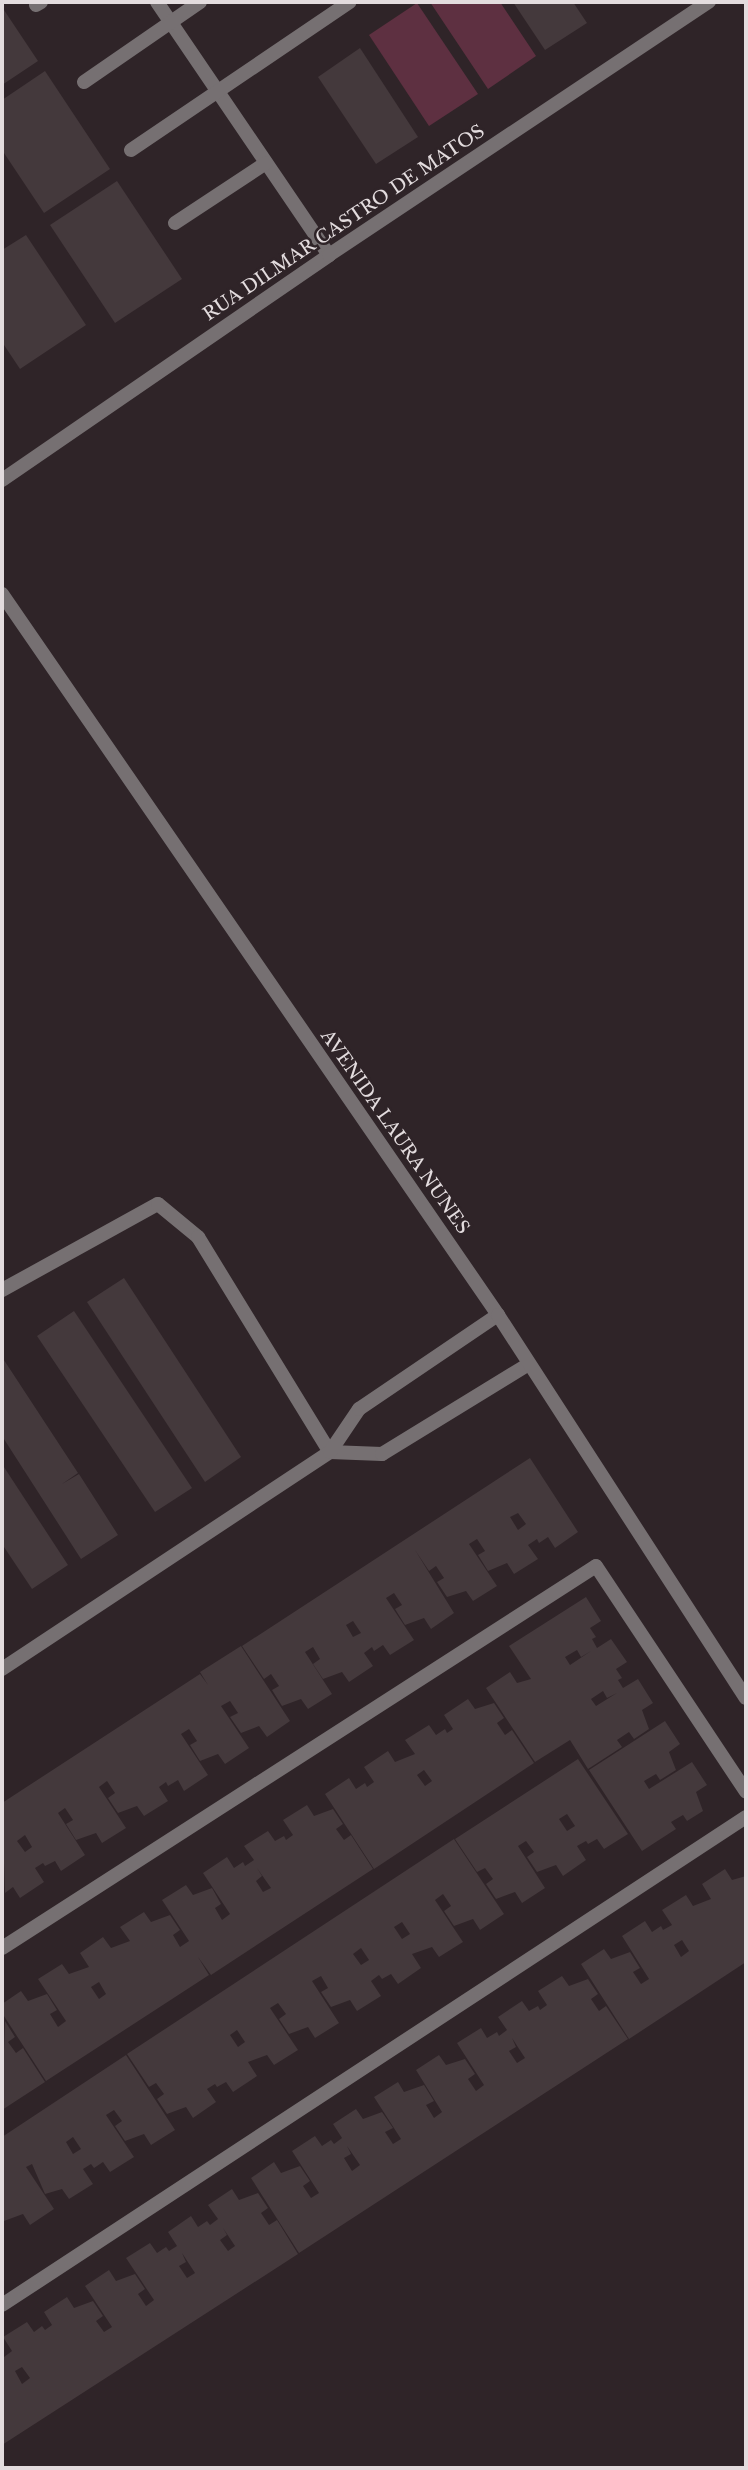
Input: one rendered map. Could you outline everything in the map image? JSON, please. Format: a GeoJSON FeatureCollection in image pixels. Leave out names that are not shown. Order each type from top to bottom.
{"type":"FeatureCollection","features":[{"type":"Feature","properties":{"kind":"street"},"geometry":{"type":"LineString","coordinates":[[158,2],[328,255]]}},
{"type":"Feature","properties":{"kind":"street"},"geometry":{"type":"LineString","coordinates":[[84,82],[200,2]]}},
{"type":"Feature","properties":{"kind":"street"},"geometry":{"type":"LineString","coordinates":[[131,150],[350,2]]}},
{"type":"Feature","properties":{"kind":"street","name":"RUA DILMAR CASTRO DE MATOS"},"geometry":{"type":"LineString","coordinates":[[2,480],[693,6],[709,2]]}},
{"type":"Feature","properties":{"kind":"street"},"geometry":{"type":"LineString","coordinates":[[175,223],[266,163]]}},
{"type":"Feature","properties":{"kind":"street","name":"AVENIDA LAURA NUNES"},"geometry":{"type":"LineString","coordinates":[[2,594],[498,1315],[746,1698]]}},
{"type":"Feature","properties":{"kind":"street"},"geometry":{"type":"LineString","coordinates":[[2,1290],[158,1203],[198,1237],[330,1452]]}},
{"type":"Feature","properties":{"kind":"street"},"geometry":{"type":"LineString","coordinates":[[2,1669],[330,1452],[359,1409],[498,1315]]}},
{"type":"Feature","properties":{"kind":"street"},"geometry":{"type":"LineString","coordinates":[[330,1452],[382,1454],[529,1364]]}},
{"type":"Feature","properties":{"kind":"street"},"geometry":{"type":"LineString","coordinates":[[2,1948],[596,1566],[746,1792]]}},
{"type":"Feature","properties":{"kind":"street"},"geometry":{"type":"LineString","coordinates":[[2,2305],[746,1817]]}},
{"type":"Feature","properties":{"kind":"shaded area"},"geometry":{"type":"Polygon","coordinates":[[[430,2],[500,2],[536,56],[488,89],[430,2]]]}},
{"type":"Feature","properties":{"kind":"shaded area"},"geometry":{"type":"Polygon","coordinates":[[[417,3],[478,94],[429,126],[369,35],[417,3]]]}},
{"type":"Feature","properties":{"kind":"building"},"geometry":{"type":"Polygon","coordinates":[[[513,2],[573,2],[587,23],[545,50],[513,2]]]}},
{"type":"Feature","properties":{"kind":"building"},"geometry":{"type":"Polygon","coordinates":[[[2,7],[38,61],[2,85],[2,7]]]}},
{"type":"Feature","properties":{"kind":"building"},"geometry":{"type":"Polygon","coordinates":[[[360,48],[418,137],[376,164],[318,77],[360,48]]]}},
{"type":"Feature","properties":{"kind":"building"},"geometry":{"type":"Polygon","coordinates":[[[45,71],[110,169],[44,213],[2,150],[2,100],[45,71]]]}},
{"type":"Feature","properties":{"kind":"building"},"geometry":{"type":"Polygon","coordinates":[[[117,181],[182,279],[115,323],[50,225],[117,181]]]}},
{"type":"Feature","properties":{"kind":"building"},"geometry":{"type":"Polygon","coordinates":[[[26,235],[86,325],[20,369],[2,342],[2,250],[26,235]]]}},
{"type":"Feature","properties":{"kind":"building"},"geometry":{"type":"Polygon","coordinates":[[[124,1278],[241,1457],[205,1482],[87,1302],[124,1278]]]}},
{"type":"Feature","properties":{"kind":"building"},"geometry":{"type":"Polygon","coordinates":[[[74,1311],[192,1488],[155,1512],[37,1336],[74,1311]]]}},
{"type":"Feature","properties":{"kind":"building"},"geometry":{"type":"Polygon","coordinates":[[[2,1357],[78,1473],[62,1484],[79,1474],[118,1535],[81,1559],[2,1436],[2,1357]]]}},
{"type":"Feature","properties":{"kind":"building"},"geometry":{"type":"Polygon","coordinates":[[[530,1458],[578,1532],[555,1548],[548,1537],[539,1543],[537,1539],[528,1545],[538,1559],[514,1574],[507,1563],[488,1571],[478,1555],[485,1551],[477,1539],[469,1544],[497,1586],[473,1601],[466,1591],[447,1597],[437,1582],[444,1578],[436,1566],[429,1571],[415,1550],[454,1613],[431,1629],[424,1618],[405,1625],[395,1609],[402,1605],[394,1593],[386,1598],[414,1640],[390,1655],[383,1645],[374,1651],[372,1647],[364,1653],[373,1666],[349,1682],[342,1672],[323,1679],[313,1664],[320,1659],[313,1647],[305,1652],[332,1694],[308,1709],[301,1699],[282,1706],[272,1690],[279,1686],[271,1674],[264,1679],[242,1646],[530,1458]],[[518,1513],[510,1517],[518,1530],[526,1524],[518,1513]],[[353,1621],[346,1625],[353,1637],[361,1633],[353,1621]]]}},
{"type":"Feature","properties":{"kind":"building"},"geometry":{"type":"Polygon","coordinates":[[[2,1464],[68,1565],[32,1589],[2,1544],[2,1464]]]}},
{"type":"Feature","properties":{"kind":"building"},"geometry":{"type":"Polygon","coordinates":[[[586,1597],[601,1621],[590,1628],[596,1637],[592,1639],[597,1648],[611,1639],[627,1662],[616,1669],[622,1678],[618,1680],[623,1688],[638,1679],[653,1703],[642,1710],[649,1729],[634,1739],[629,1732],[617,1740],[622,1747],[588,1769],[570,1740],[535,1762],[486,1688],[510,1672],[517,1683],[531,1679],[509,1646],[586,1597]],[[577,1650],[565,1657],[570,1665],[591,1651],[581,1657],[577,1650]],[[603,1691],[591,1699],[596,1706],[617,1693],[607,1698],[603,1691]]]}},
{"type":"Feature","properties":{"kind":"building"},"geometry":{"type":"Polygon","coordinates":[[[241,1646],[290,1721],[267,1737],[259,1726],[241,1733],[230,1717],[238,1713],[230,1701],[221,1706],[249,1748],[225,1764],[218,1754],[200,1761],[190,1745],[197,1741],[189,1729],[181,1734],[208,1775],[184,1791],[178,1780],[168,1786],[166,1782],[159,1787],[168,1801],[144,1816],[137,1806],[118,1813],[108,1798],[115,1793],[107,1781],[99,1787],[126,1828],[102,1843],[96,1833],[76,1840],[66,1824],[73,1820],[65,1808],[58,1813],[85,1855],[61,1871],[55,1861],[35,1868],[44,1882],[20,1898],[13,1887],[5,1893],[2,1803],[200,1674],[208,1685],[200,1672],[241,1646]],[[25,1835],[17,1841],[25,1852],[32,1847],[25,1835]]]}},
{"type":"Feature","properties":{"kind":"building"},"geometry":{"type":"Polygon","coordinates":[[[468,1699],[475,1709],[494,1703],[504,1718],[497,1723],[505,1735],[512,1730],[534,1763],[374,1869],[325,1794],[349,1778],[356,1789],[365,1783],[367,1787],[374,1782],[364,1767],[388,1751],[395,1762],[415,1754],[405,1740],[429,1725],[436,1735],[445,1729],[447,1733],[453,1729],[444,1715],[468,1699]],[[424,1770],[417,1775],[425,1786],[432,1781],[424,1770]]]}},
{"type":"Feature","properties":{"kind":"building"},"geometry":{"type":"Polygon","coordinates":[[[665,1721],[680,1744],[669,1752],[676,1770],[660,1780],[656,1774],[644,1781],[649,1789],[692,1762],[707,1785],[696,1792],[703,1811],[687,1821],[683,1815],[671,1822],[676,1829],[642,1851],[589,1770],[665,1721]]]}},
{"type":"Feature","properties":{"kind":"building"},"geometry":{"type":"Polygon","coordinates":[[[578,1759],[628,1834],[604,1849],[597,1839],[577,1846],[586,1860],[563,1876],[556,1865],[537,1872],[527,1857],[534,1852],[526,1841],[518,1846],[545,1888],[522,1903],[515,1892],[496,1899],[486,1884],[493,1879],[485,1868],[477,1872],[455,1839],[578,1759]],[[567,1814],[559,1819],[567,1831],[575,1826],[567,1814]]]}},
{"type":"Feature","properties":{"kind":"building"},"geometry":{"type":"Polygon","coordinates":[[[307,1805],[314,1816],[333,1809],[343,1824],[336,1829],[344,1840],[351,1835],[373,1869],[211,1975],[198,1957],[209,1975],[46,2081],[2,2013],[2,2004],[21,1991],[28,2001],[47,1994],[57,2010],[50,2014],[58,2027],[66,2021],[38,1979],[62,1964],[69,1974],[89,1967],[80,1953],[103,1937],[111,1948],[130,1941],[120,1927],[144,1912],[151,1922],[170,1915],[180,1930],[173,1935],[180,1947],[189,1941],[162,1900],[186,1885],[193,1895],[212,1888],[221,1904],[215,1908],[222,1920],[230,1914],[203,1873],[227,1857],[234,1868],[243,1862],[245,1866],[254,1860],[244,1846],[268,1831],[275,1841],[284,1836],[286,1840],[293,1835],[283,1820],[307,1805]],[[257,1868],[262,1876],[256,1881],[263,1892],[271,1888],[257,1868]],[[99,1982],[91,1987],[99,1999],[106,1994],[99,1982]]]}},
{"type":"Feature","properties":{"kind":"building"},"geometry":{"type":"Polygon","coordinates":[[[454,1839],[504,1914],[480,1930],[473,1919],[454,1926],[444,1911],[451,1906],[443,1894],[435,1900],[463,1942],[439,1957],[432,1947],[412,1954],[421,1968],[398,1984],[391,1974],[382,1979],[379,1975],[371,1981],[381,1996],[357,2011],[350,2000],[331,2007],[321,1992],[328,1988],[321,1976],[312,1981],[339,2023],[315,2038],[308,2027],[289,2034],[279,2019],[286,2014],[278,2003],[270,2008],[298,2050],[274,2065],[267,2055],[248,2062],[257,2076],[233,2092],[226,2082],[207,2089],[216,2102],[193,2118],[186,2107],[167,2114],[157,2099],[164,2094],[156,2083],[149,2087],[127,2054],[454,1839]],[[402,1922],[394,1927],[402,1939],[410,1934],[402,1922]],[[361,1948],[353,1954],[361,1965],[369,1960],[361,1948]],[[237,2030],[230,2035],[238,2047],[245,2042],[237,2030]]]}},
{"type":"Feature","properties":{"kind":"building"},"geometry":{"type":"Polygon","coordinates":[[[725,1869],[732,1880],[746,1876],[746,1962],[629,2039],[581,1964],[604,1949],[611,1959],[630,1952],[640,1968],[633,1972],[641,1984],[649,1979],[622,1936],[645,1921],[652,1932],[661,1926],[663,1930],[672,1925],[662,1910],[686,1895],[693,1906],[711,1899],[702,1884],[725,1869]],[[682,1940],[674,1945],[681,1957],[689,1951],[682,1940]]]}},
{"type":"Feature","properties":{"kind":"building"},"geometry":{"type":"Polygon","coordinates":[[[562,1976],[569,1986],[588,1979],[598,1994],[591,1999],[599,2011],[606,2006],[628,2039],[299,2253],[251,2178],[274,2162],[281,2173],[300,2166],[310,2181],[303,2186],[311,2198],[319,2193],[292,2151],[315,2136],[322,2146],[331,2140],[334,2144],[342,2138],[333,2124],[356,2109],[363,2119],[382,2112],[393,2128],[385,2132],[393,2144],[401,2139],[374,2097],[398,2082],[404,2092],[424,2085],[434,2101],[426,2105],[434,2118],[442,2112],[416,2070],[439,2055],[446,2065],[465,2059],[475,2074],[468,2079],[476,2091],[484,2085],[457,2043],[481,2028],[487,2038],[497,2032],[499,2036],[507,2030],[498,2017],[522,2001],[529,2011],[538,2006],[540,2010],[547,2005],[538,1991],[562,1976]],[[512,2038],[516,2047],[509,2051],[517,2063],[525,2058],[512,2038]],[[347,2146],[351,2154],[344,2158],[352,2171],[360,2165],[347,2146]]]}},
{"type":"Feature","properties":{"kind":"building"},"geometry":{"type":"Polygon","coordinates":[[[5,2021],[15,2037],[8,2042],[16,2053],[23,2048],[45,2082],[2,2110],[5,2021]]]}},
{"type":"Feature","properties":{"kind":"building"},"geometry":{"type":"Polygon","coordinates":[[[126,2055],[175,2130],[151,2145],[144,2134],[125,2141],[115,2126],[122,2121],[114,2110],[106,2115],[134,2157],[110,2172],[103,2162],[94,2168],[91,2164],[83,2169],[93,2184],[69,2199],[62,2189],[45,2194],[32,2164],[26,2167],[54,2209],[30,2225],[23,2214],[4,2221],[2,2137],[126,2055]],[[73,2137],[66,2142],[73,2154],[81,2149],[73,2137]]]}},
{"type":"Feature","properties":{"kind":"building"},"geometry":{"type":"Polygon","coordinates":[[[232,2189],[239,2200],[258,2193],[268,2208],[261,2213],[269,2225],[277,2220],[298,2254],[2,2445],[2,2353],[4,2357],[12,2351],[3,2337],[27,2322],[34,2332],[42,2326],[45,2330],[52,2325],[44,2312],[67,2297],[74,2308],[93,2301],[103,2316],[96,2321],[104,2332],[112,2327],[85,2286],[109,2270],[116,2281],[135,2274],[145,2289],[138,2294],[146,2306],[154,2300],[126,2258],[150,2243],[157,2253],[166,2247],[169,2251],[177,2246],[168,2232],[191,2216],[198,2227],[207,2221],[210,2225],[218,2219],[208,2205],[232,2189]],[[223,2228],[227,2235],[220,2240],[228,2251],[235,2246],[223,2228]],[[182,2253],[186,2262],[179,2266],[187,2278],[195,2273],[182,2253]],[[22,2367],[15,2371],[22,2384],[30,2378],[22,2367]]]}}]}
